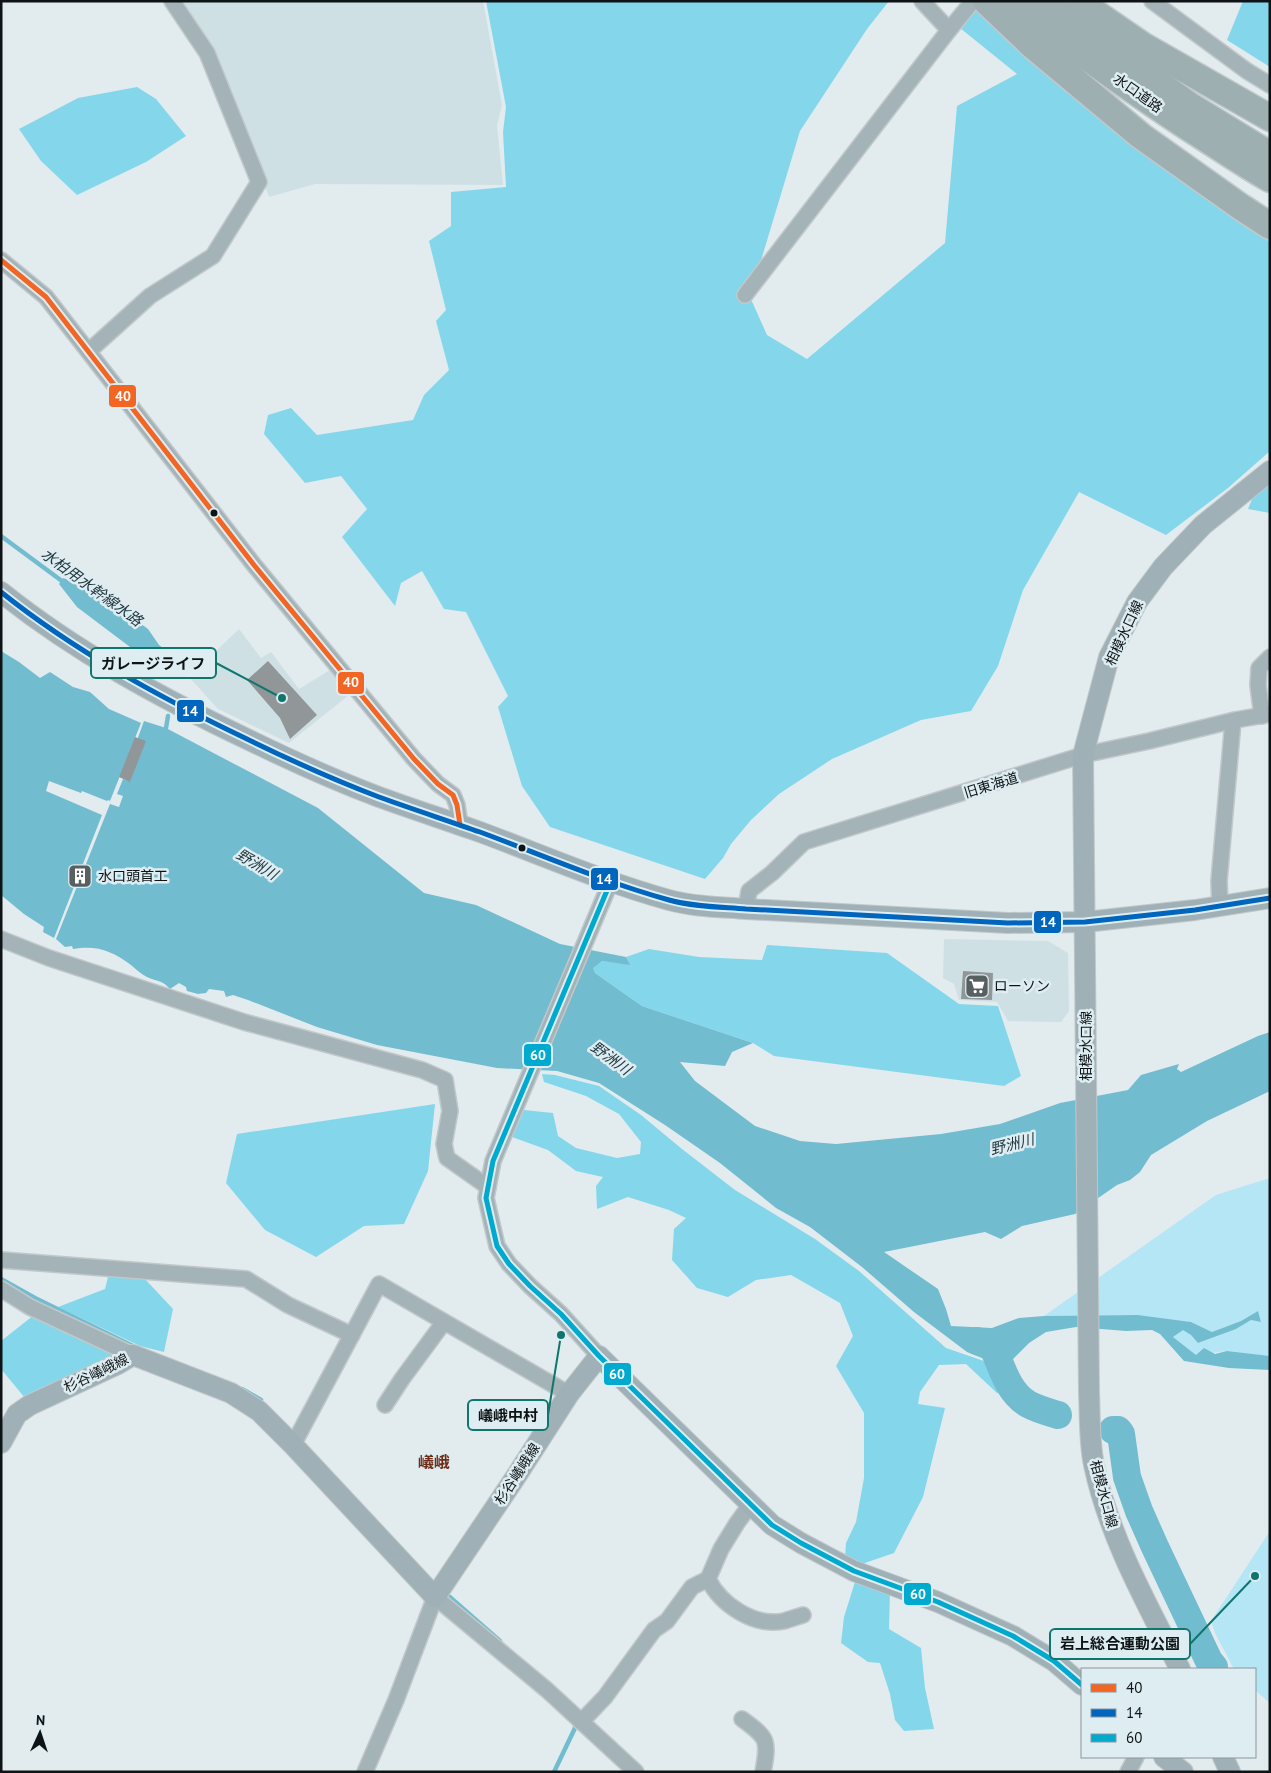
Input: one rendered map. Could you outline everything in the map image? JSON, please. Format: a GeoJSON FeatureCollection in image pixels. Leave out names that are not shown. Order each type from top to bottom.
{"type":"FeatureCollection","features":[{"type":"Feature","properties":{"kind":"highway"},"geometry":{"type":"LineString","coordinates":[[986,1],[1032,45],[1141,136],[1270,226]]}},
{"type":"Feature","properties":{"kind":"highway","name":"水口道路"},"geometry":{"type":"LineString","coordinates":[[1011,1],[1080,54],[1249,167],[1270,179]]}},
{"type":"Feature","properties":{"kind":"highway","name":"水口道路"},"geometry":{"type":"LineString","coordinates":[[1045,1],[1189,105],[1270,155]]}},
{"type":"Feature","properties":{"kind":"highway"},"geometry":{"type":"LineString","coordinates":[[1078,1],[1142,45],[1270,118]]}},
{"type":"Feature","properties":{"kind":"main road","name":"相模水口線"},"geometry":{"type":"LineString","coordinates":[[1179,1668],[1141,1592],[1112,1528],[1094,1464],[1089,1374],[1083,755],[1109,658],[1137,602],[1163,567],[1203,525],[1270,471]]}},
{"type":"Feature","properties":{"kind":"main road"},"geometry":{"type":"LineString","coordinates":[[1,592],[28,614],[87,654],[197,715],[287,758],[368,792],[611,881],[670,900],[705,906],[746,909],[1008,923],[1085,922],[1220,906],[1270,898]]}},
{"type":"Feature","properties":{"kind":"main road","name":"杉谷嶬峨線"},"geometry":{"type":"LineString","coordinates":[[1,1443],[17,1414],[30,1404],[118,1364],[133,1355],[231,1394],[259,1411],[294,1445],[435,1597],[569,1394],[599,1356]]}},
{"type":"Feature","properties":{"kind":"main road"},"geometry":{"type":"LineString","coordinates":[[599,1356],[772,1525],[854,1571],[938,1602],[1013,1636],[1054,1662],[1081,1684]]}},
{"type":"Feature","properties":{"kind":"main road"},"geometry":{"type":"LineString","coordinates":[[1165,1758],[1183,1772]]}},
{"type":"Feature","properties":{"kind":"street"},"geometry":{"type":"LineString","coordinates":[[89,351],[150,296],[213,256],[259,182],[207,53],[172,1]]}},
{"type":"Feature","properties":{"kind":"street"},"geometry":{"type":"LineString","coordinates":[[922,1],[951,28]]}},
{"type":"Feature","properties":{"kind":"street"},"geometry":{"type":"LineString","coordinates":[[745,295],[973,1]]}},
{"type":"Feature","properties":{"kind":"street"},"geometry":{"type":"LineString","coordinates":[[1152,1],[1246,71],[1270,85]]}},
{"type":"Feature","properties":{"kind":"street"},"geometry":{"type":"LineString","coordinates":[[1,260],[46,297],[273,588],[414,759],[438,784],[454,795],[458,805],[460,825]]}},
{"type":"Feature","properties":{"kind":"street"},"geometry":{"type":"LineString","coordinates":[[1266,715],[1258,686],[1259,668],[1270,657]]}},
{"type":"Feature","properties":{"kind":"street","name":"旧東海道"},"geometry":{"type":"LineString","coordinates":[[746,909],[750,891],[804,842],[1083,755],[1266,715]]}},
{"type":"Feature","properties":{"kind":"street"},"geometry":{"type":"LineString","coordinates":[[1220,906],[1219,881],[1233,721]]}},
{"type":"Feature","properties":{"kind":"street"},"geometry":{"type":"LineString","coordinates":[[599,1356],[561,1314],[509,1264],[497,1246],[486,1198],[492,1161],[600,911],[611,881]]}},
{"type":"Feature","properties":{"kind":"street"},"geometry":{"type":"LineString","coordinates":[[1,939],[49,958],[244,1022],[422,1070],[445,1080],[450,1111],[444,1144],[447,1158],[488,1186]]}},
{"type":"Feature","properties":{"kind":"street"},"geometry":{"type":"LineString","coordinates":[[1,1260],[246,1279],[288,1305],[352,1335]]}},
{"type":"Feature","properties":{"kind":"street"},"geometry":{"type":"LineString","coordinates":[[294,1445],[379,1284],[569,1394]]}},
{"type":"Feature","properties":{"kind":"street"},"geometry":{"type":"LineString","coordinates":[[1,1289],[30,1307],[133,1355]]}},
{"type":"Feature","properties":{"kind":"street"},"geometry":{"type":"LineString","coordinates":[[385,1404],[444,1322]]}},
{"type":"Feature","properties":{"kind":"street"},"geometry":{"type":"LineString","coordinates":[[581,1722],[605,1697],[654,1630],[667,1621],[692,1587],[708,1579],[721,1549],[750,1504]]}},
{"type":"Feature","properties":{"kind":"street"},"geometry":{"type":"LineString","coordinates":[[708,1579],[714,1592],[732,1607],[750,1616],[767,1621],[783,1621],[803,1614]]}},
{"type":"Feature","properties":{"kind":"street"},"geometry":{"type":"LineString","coordinates":[[365,1772],[396,1700],[435,1597],[547,1690],[636,1772]]}},
{"type":"Feature","properties":{"kind":"street"},"geometry":{"type":"LineString","coordinates":[[742,1719],[766,1740],[763,1772]]}},
{"type":"Feature","properties":{"kind":"street"},"geometry":{"type":"LineString","coordinates":[[1128,1772],[1135,1758]]}},
{"type":"Feature","properties":{"kind":"shaded area"},"geometry":{"type":"Polygon","coordinates":[[[183,1],[483,1],[502,105],[497,125],[503,185],[315,184],[269,197],[217,56],[183,1]]]}},
{"type":"Feature","properties":{"kind":"shaded area"},"geometry":{"type":"Polygon","coordinates":[[[486,1],[889,1],[867,29],[800,131],[750,297],[767,335],[807,359],[945,243],[957,106],[1017,74],[960,28],[981,6],[1136,138],[1270,242],[1270,451],[1228,488],[1166,535],[1079,492],[1023,590],[998,666],[971,711],[921,720],[832,759],[779,794],[751,820],[705,879],[550,827],[522,786],[498,707],[508,696],[466,612],[444,609],[422,571],[401,583],[395,606],[342,537],[367,509],[341,476],[305,483],[264,434],[268,415],[291,408],[317,435],[413,420],[424,395],[449,370],[436,321],[446,310],[429,241],[451,226],[451,192],[506,187],[503,132],[506,107],[486,1]]]}},
{"type":"Feature","properties":{"kind":"shaded area"},"geometry":{"type":"Polygon","coordinates":[[[1243,1],[1270,1],[1270,67],[1227,40],[1243,1]]]}},
{"type":"Feature","properties":{"kind":"shaded area"},"geometry":{"type":"Polygon","coordinates":[[[137,87],[156,99],[186,136],[146,162],[77,195],[41,161],[19,129],[78,98],[137,87]]]}},
{"type":"Feature","properties":{"kind":"shaded area"},"geometry":{"type":"Polygon","coordinates":[[[1270,481],[1270,513],[1248,509],[1255,492],[1270,481]]]}},
{"type":"Feature","properties":{"kind":"shaded area"},"geometry":{"type":"Polygon","coordinates":[[[239,629],[261,658],[271,652],[299,689],[330,670],[349,695],[289,743],[218,709],[189,677],[239,629]]]}},
{"type":"Feature","properties":{"kind":"shaded area"},"geometry":{"type":"Polygon","coordinates":[[[944,939],[1048,941],[1068,953],[1069,1011],[1061,1022],[1008,1021],[997,1002],[959,1000],[954,984],[943,978],[944,939]]]}},
{"type":"Feature","properties":{"kind":"shaded area"},"geometry":{"type":"Polygon","coordinates":[[[767,945],[887,953],[959,1004],[998,1006],[1021,1076],[1004,1086],[774,1056],[753,1043],[642,1006],[595,973],[592,967],[602,961],[629,964],[626,957],[649,949],[699,957],[762,960],[767,945]]]}},
{"type":"Feature","properties":{"kind":"shaded area"},"geometry":{"type":"Polygon","coordinates":[[[542,1074],[555,1075],[599,1086],[641,1115],[735,1190],[815,1239],[859,1271],[946,1348],[1016,1372],[1020,1388],[997,1393],[966,1364],[939,1365],[920,1392],[918,1404],[945,1408],[923,1497],[894,1553],[859,1565],[845,1558],[846,1543],[856,1522],[864,1478],[864,1413],[836,1366],[853,1336],[840,1303],[791,1275],[756,1280],[728,1297],[697,1288],[672,1260],[674,1229],[686,1218],[669,1210],[628,1197],[597,1209],[596,1186],[603,1177],[576,1171],[548,1150],[512,1137],[524,1110],[553,1113],[558,1136],[576,1148],[617,1158],[640,1154],[641,1142],[619,1114],[586,1096],[544,1082],[542,1074]]]}},
{"type":"Feature","properties":{"kind":"shaded area"},"geometry":{"type":"Polygon","coordinates":[[[435,1104],[428,1171],[404,1224],[364,1226],[316,1257],[265,1230],[226,1183],[237,1134],[435,1104]]]}},
{"type":"Feature","properties":{"kind":"shaded area"},"geometry":{"type":"Polygon","coordinates":[[[1270,1178],[1270,1356],[1227,1351],[1196,1355],[1173,1337],[1183,1329],[1198,1343],[1236,1329],[1251,1320],[1261,1322],[1258,1311],[1241,1321],[1212,1332],[1191,1322],[1138,1315],[1044,1316],[1216,1195],[1270,1178]]]}},
{"type":"Feature","properties":{"kind":"shaded area"},"geometry":{"type":"Polygon","coordinates":[[[109,1273],[144,1278],[173,1309],[164,1352],[140,1346],[58,1307],[105,1289],[109,1273]]]}},
{"type":"Feature","properties":{"kind":"shaded area"},"geometry":{"type":"Polygon","coordinates":[[[34,1315],[113,1355],[109,1362],[25,1398],[1,1369],[1,1341],[34,1315]]]}},
{"type":"Feature","properties":{"kind":"shaded area"},"geometry":{"type":"Polygon","coordinates":[[[1270,1531],[1270,1703],[1256,1691],[1256,1668],[1233,1668],[1215,1633],[1211,1621],[1270,1531]]]}},
{"type":"Feature","properties":{"kind":"shaded area"},"geometry":{"type":"Polygon","coordinates":[[[855,1582],[890,1591],[889,1629],[921,1648],[925,1688],[934,1729],[904,1731],[895,1720],[890,1694],[880,1663],[868,1662],[841,1643],[844,1617],[855,1582]]]}},
{"type":"Feature","properties":{"kind":"water"},"geometry":{"type":"Polygon","coordinates":[[[63,578],[93,588],[148,629],[159,645],[172,655],[165,665],[150,656],[134,650],[77,607],[59,584],[63,578]]]}},
{"type":"Feature","properties":{"kind":"water"},"geometry":{"type":"Polygon","coordinates":[[[1,651],[40,678],[50,672],[73,687],[90,692],[109,709],[141,723],[110,801],[49,781],[46,791],[102,815],[54,938],[43,932],[44,927],[24,914],[1,895],[1,651]]]}},
{"type":"Feature","properties":{"kind":"water","name":"野洲川"},"geometry":{"type":"Polygon","coordinates":[[[144,721],[166,728],[318,808],[424,893],[476,905],[560,944],[626,957],[630,965],[602,961],[593,968],[595,973],[642,1006],[753,1043],[732,1052],[725,1066],[680,1062],[695,1081],[755,1126],[800,1141],[836,1144],[941,1134],[1000,1124],[1060,1103],[1128,1090],[1141,1075],[1179,1064],[1177,1069],[1181,1072],[1270,1032],[1270,1091],[1207,1121],[1151,1155],[1140,1172],[1130,1180],[1117,1185],[1075,1214],[1022,1226],[1001,1239],[985,1232],[884,1252],[938,1289],[951,1326],[992,1328],[1019,1318],[1044,1316],[1138,1315],[1191,1322],[1212,1332],[1241,1321],[1258,1311],[1261,1322],[1251,1320],[1236,1329],[1198,1343],[1183,1330],[1173,1337],[1196,1355],[1204,1348],[1215,1354],[1227,1351],[1270,1356],[1270,1370],[1229,1368],[1184,1361],[1160,1334],[1152,1330],[1126,1331],[1076,1327],[1046,1332],[1029,1343],[1005,1367],[967,1352],[914,1312],[862,1267],[810,1227],[776,1208],[720,1163],[599,1083],[557,1071],[497,1068],[377,1045],[317,1027],[233,995],[226,997],[224,991],[209,989],[206,993],[198,994],[187,991],[186,987],[179,983],[170,989],[161,982],[145,976],[124,960],[104,950],[90,948],[73,949],[72,946],[65,947],[56,939],[110,804],[119,807],[123,796],[117,794],[123,779],[130,781],[135,768],[128,765],[144,721]]]}},
{"type":"Feature","properties":{"kind":"building"},"geometry":{"type":"Polygon","coordinates":[[[268,661],[317,715],[290,739],[280,718],[247,680],[268,661]]]}},
{"type":"Feature","properties":{"kind":"building"},"geometry":{"type":"Polygon","coordinates":[[[135,737],[146,741],[130,782],[119,777],[135,737]]]}},
{"type":"Feature","properties":{"kind":"building","name":"ローソン"},"geometry":{"type":"Polygon","coordinates":[[[963,971],[993,973],[992,1000],[961,999],[963,971]]]}},
{"type":"Feature","properties":{"kind":"waterway","name":"水柏用水幹線水路"},"geometry":{"type":"LineString","coordinates":[[1,536],[66,584]]}},
{"type":"Feature","properties":{"kind":"waterway","name":"水柏用水幹線水路"},"geometry":{"type":"LineString","coordinates":[[166,728],[168,716]]}},
{"type":"Feature","properties":{"kind":"waterway"},"geometry":{"type":"LineString","coordinates":[[1,1279],[35,1298],[137,1348]]}},
{"type":"Feature","properties":{"kind":"waterway"},"geometry":{"type":"LineString","coordinates":[[977,1341],[993,1347],[1006,1379],[1021,1399],[1028,1404],[1058,1415]]}},
{"type":"Feature","properties":{"kind":"waterway"},"geometry":{"type":"LineString","coordinates":[[242,1389],[261,1400]]}},
{"type":"Feature","properties":{"kind":"waterway"},"geometry":{"type":"LineString","coordinates":[[1113,1430],[1118,1430],[1121,1434],[1127,1477],[1139,1511],[1209,1661],[1214,1667]]}},
{"type":"Feature","properties":{"kind":"waterway"},"geometry":{"type":"LineString","coordinates":[[444,1592],[500,1641]]}},
{"type":"Feature","properties":{"kind":"waterway"},"geometry":{"type":"LineString","coordinates":[[554,1772],[575,1728],[575,1721]]}},
{"type":"Feature","properties":{"kind":"transit line","name":"40"},"geometry":{"type":"LineString","coordinates":[[1,260],[46,297],[254,565],[414,759],[438,784],[453,795],[457,805],[460,825]]}},
{"type":"Feature","properties":{"kind":"transit line","name":"14"},"geometry":{"type":"LineString","coordinates":[[1,592],[59,635],[120,673],[183,707],[296,762],[379,797],[480,832],[621,885],[678,902],[746,909],[1008,923],[1085,922],[1195,910],[1270,898]]}},
{"type":"Feature","properties":{"kind":"transit line","name":"60"},"geometry":{"type":"LineString","coordinates":[[611,881],[493,1161],[486,1198],[497,1246],[509,1264],[530,1286],[561,1314],[599,1356],[772,1525],[801,1543],[854,1571],[938,1602],[1013,1636],[1054,1661],[1081,1684]]}},
{"type":"Feature","properties":{"kind":"place","name":"ガレージライフ"},"geometry":{"type":"Point","coordinates":[282,698]}},
{"type":"Feature","properties":{"kind":"place","name":"水口頭首工"},"geometry":{"type":"Point","coordinates":[80,876]}},
{"type":"Feature","properties":{"kind":"place","name":"ローソン"},"geometry":{"type":"Point","coordinates":[977,986]}},
{"type":"Feature","properties":{"kind":"place","name":"嶬峨中村"},"geometry":{"type":"Point","coordinates":[561,1335]}},
{"type":"Feature","properties":{"kind":"place","name":"岩上総合運動公園"},"geometry":{"type":"Point","coordinates":[1255,1576]}},
{"type":"Feature","properties":{"kind":"district","name":"嶬峨"},"geometry":{"type":"Point","coordinates":[434,1462]}}]}
